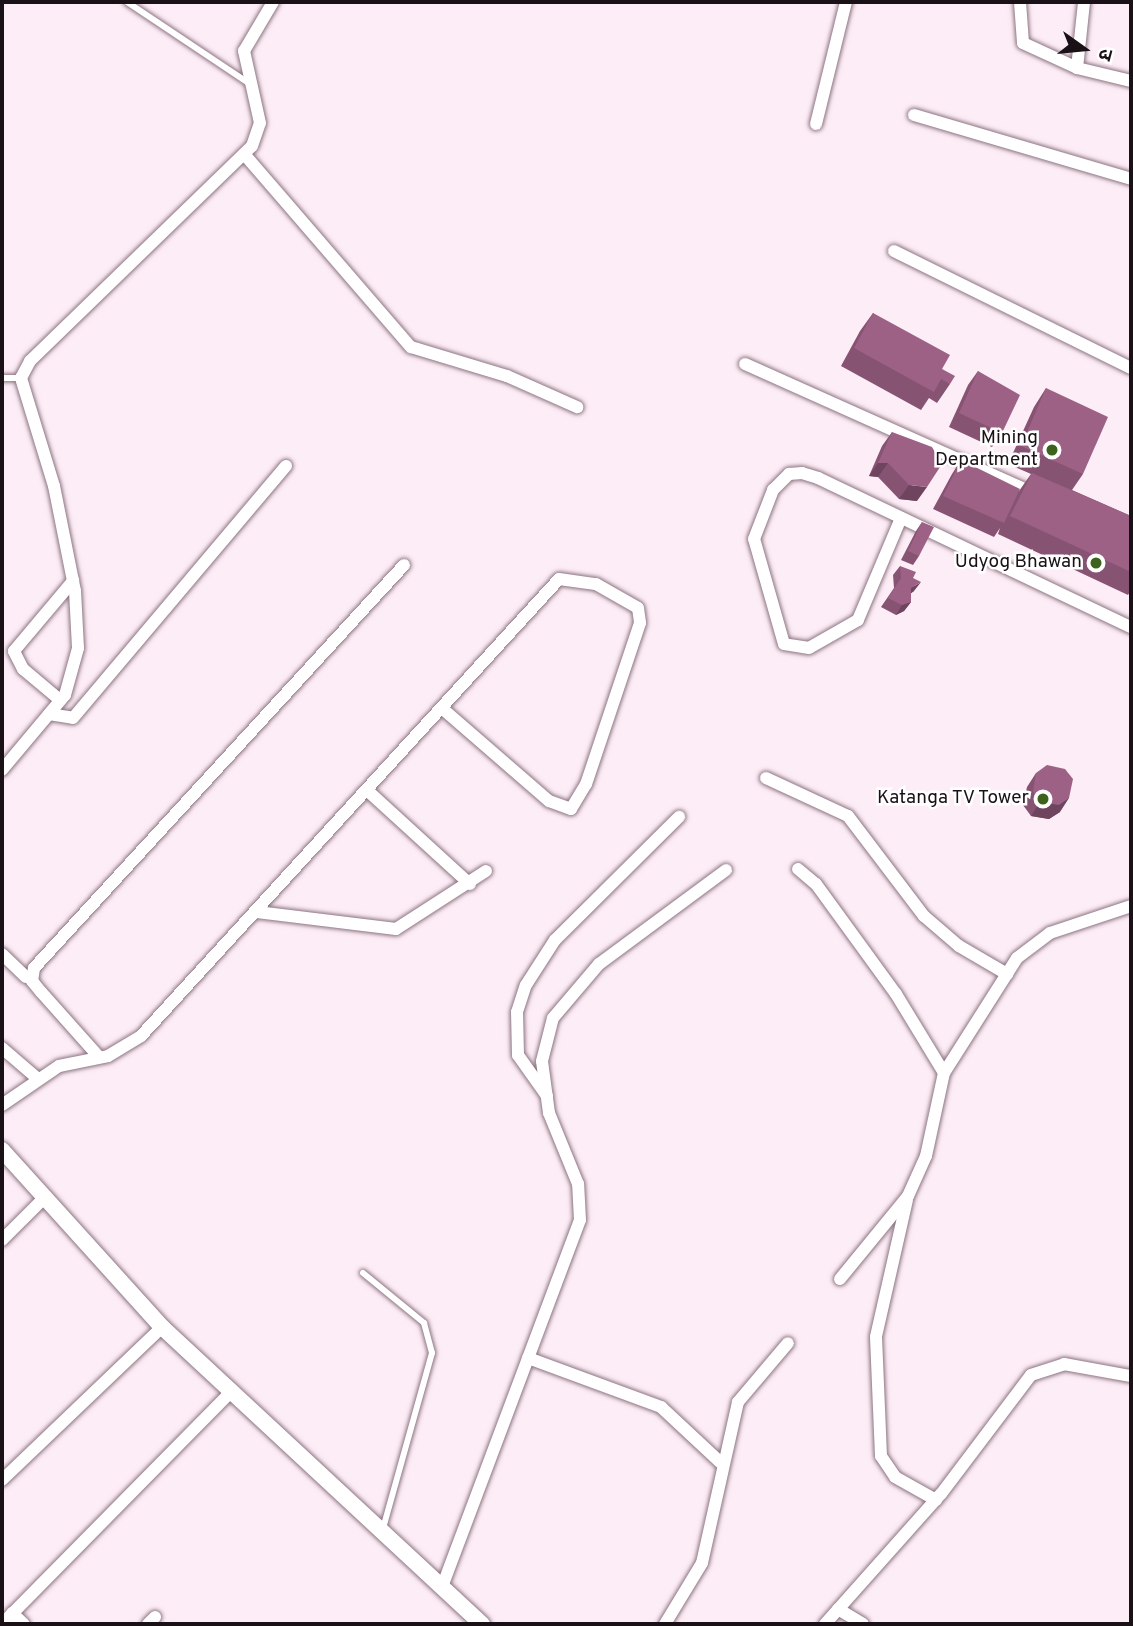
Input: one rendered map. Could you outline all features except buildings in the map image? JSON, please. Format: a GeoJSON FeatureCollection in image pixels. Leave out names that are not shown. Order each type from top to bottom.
{"type":"FeatureCollection","features":[{"type":"Feature","properties":{"kind":"street"},"geometry":{"type":"LineString","coordinates":[[2,770],[61,700],[76,666],[73,581],[54,486],[21,378],[30,361],[245,155],[260,123],[244,51],[273,2]]}},
{"type":"Feature","properties":{"kind":"street"},"geometry":{"type":"LineString","coordinates":[[816,124],[846,2]]}},
{"type":"Feature","properties":{"kind":"street"},"geometry":{"type":"LineString","coordinates":[[1020,2],[1023,43],[1077,68],[1131,81]]}},
{"type":"Feature","properties":{"kind":"street"},"geometry":{"type":"LineString","coordinates":[[1077,68],[1084,2]]}},
{"type":"Feature","properties":{"kind":"street"},"geometry":{"type":"LineString","coordinates":[[914,115],[1131,179]]}},
{"type":"Feature","properties":{"kind":"street"},"geometry":{"type":"LineString","coordinates":[[245,155],[411,347],[519,380],[577,407]]}},
{"type":"Feature","properties":{"kind":"street"},"geometry":{"type":"LineString","coordinates":[[894,251],[1131,368]]}},
{"type":"Feature","properties":{"kind":"street"},"geometry":{"type":"LineString","coordinates":[[745,364],[1051,500]]}},
{"type":"Feature","properties":{"kind":"street"},"geometry":{"type":"LineString","coordinates":[[50,713],[73,718],[286,466]]}},
{"type":"Feature","properties":{"kind":"street"},"geometry":{"type":"LineString","coordinates":[[901,518],[852,627],[809,648],[784,644],[754,538],[780,481],[802,473],[818,478],[1131,627]]}},
{"type":"Feature","properties":{"kind":"street"},"geometry":{"type":"LineString","coordinates":[[99,1057],[41,992],[33,981],[34,968],[404,565]]}},
{"type":"Feature","properties":{"kind":"street"},"geometry":{"type":"LineString","coordinates":[[2,1105],[37,1078],[99,1057],[141,1036],[444,710],[559,579],[596,584],[638,608],[640,623],[586,783],[571,809],[550,801],[444,710]]}},
{"type":"Feature","properties":{"kind":"street"},"geometry":{"type":"LineString","coordinates":[[61,700],[23,669],[15,651],[73,581]]}},
{"type":"Feature","properties":{"kind":"street"},"geometry":{"type":"LineString","coordinates":[[766,778],[848,816],[933,926],[1007,974]]}},
{"type":"Feature","properties":{"kind":"street"},"geometry":{"type":"LineString","coordinates":[[368,791],[470,884]]}},
{"type":"Feature","properties":{"kind":"street"},"geometry":{"type":"LineString","coordinates":[[547,1096],[518,1055],[517,1012],[526,985],[555,940],[679,817]]}},
{"type":"Feature","properties":{"kind":"street"},"geometry":{"type":"LineString","coordinates":[[797,869],[816,884],[888,983],[944,1073]]}},
{"type":"Feature","properties":{"kind":"street"},"geometry":{"type":"LineString","coordinates":[[443,1587],[580,1220],[578,1184],[547,1096],[542,1061],[563,1002],[608,956],[726,870]]}},
{"type":"Feature","properties":{"kind":"street"},"geometry":{"type":"LineString","coordinates":[[257,912],[396,929],[470,884],[486,871]]}},
{"type":"Feature","properties":{"kind":"street"},"geometry":{"type":"LineString","coordinates":[[936,1500],[895,1477],[881,1456],[876,1337],[908,1196],[926,1156],[944,1073],[1007,974],[1050,933],[1131,906]]}},
{"type":"Feature","properties":{"kind":"street"},"geometry":{"type":"LineString","coordinates":[[2,954],[26,977]]}},
{"type":"Feature","properties":{"kind":"street"},"geometry":{"type":"LineString","coordinates":[[2,1048],[37,1078]]}},
{"type":"Feature","properties":{"kind":"street"},"geometry":{"type":"LineString","coordinates":[[2,1150],[162,1327],[230,1393],[482,1624]]}},
{"type":"Feature","properties":{"kind":"street"},"geometry":{"type":"LineString","coordinates":[[2,1240],[46,1196]]}},
{"type":"Feature","properties":{"kind":"street"},"geometry":{"type":"LineString","coordinates":[[840,1279],[908,1196]]}},
{"type":"Feature","properties":{"kind":"street"},"geometry":{"type":"LineString","coordinates":[[2,1480],[162,1327]]}},
{"type":"Feature","properties":{"kind":"street"},"geometry":{"type":"LineString","coordinates":[[666,1624],[702,1563],[718,1511],[720,1462],[738,1402],[788,1343]]}},
{"type":"Feature","properties":{"kind":"street"},"geometry":{"type":"LineString","coordinates":[[528,1358],[661,1407],[720,1462]]}},
{"type":"Feature","properties":{"kind":"street"},"geometry":{"type":"LineString","coordinates":[[825,1624],[936,1500],[1031,1375],[1064,1364],[1131,1376]]}},
{"type":"Feature","properties":{"kind":"street"},"geometry":{"type":"LineString","coordinates":[[2,1624],[230,1393]]}},
{"type":"Feature","properties":{"kind":"street"},"geometry":{"type":"LineString","coordinates":[[838,1609],[863,1624]]}},
{"type":"Feature","properties":{"kind":"street"},"geometry":{"type":"LineString","coordinates":[[12,1613],[24,1624]]}},
{"type":"Feature","properties":{"kind":"lane"},"geometry":{"type":"LineString","coordinates":[[127,2],[250,84]]}},
{"type":"Feature","properties":{"kind":"lane"},"geometry":{"type":"LineString","coordinates":[[2,378],[21,378]]}},
{"type":"Feature","properties":{"kind":"lane"},"geometry":{"type":"LineString","coordinates":[[363,1273],[424,1323],[432,1353],[381,1532]]}},
{"type":"Feature","properties":{"kind":"place","name":"Mining Department"},"geometry":{"type":"Point","coordinates":[1052,450]}},
{"type":"Feature","properties":{"kind":"place","name":"Udyog Bhawan"},"geometry":{"type":"Point","coordinates":[1096,563]}},
{"type":"Feature","properties":{"kind":"place","name":"Katanga TV Tower"},"geometry":{"type":"Point","coordinates":[1043,799]}}]}
